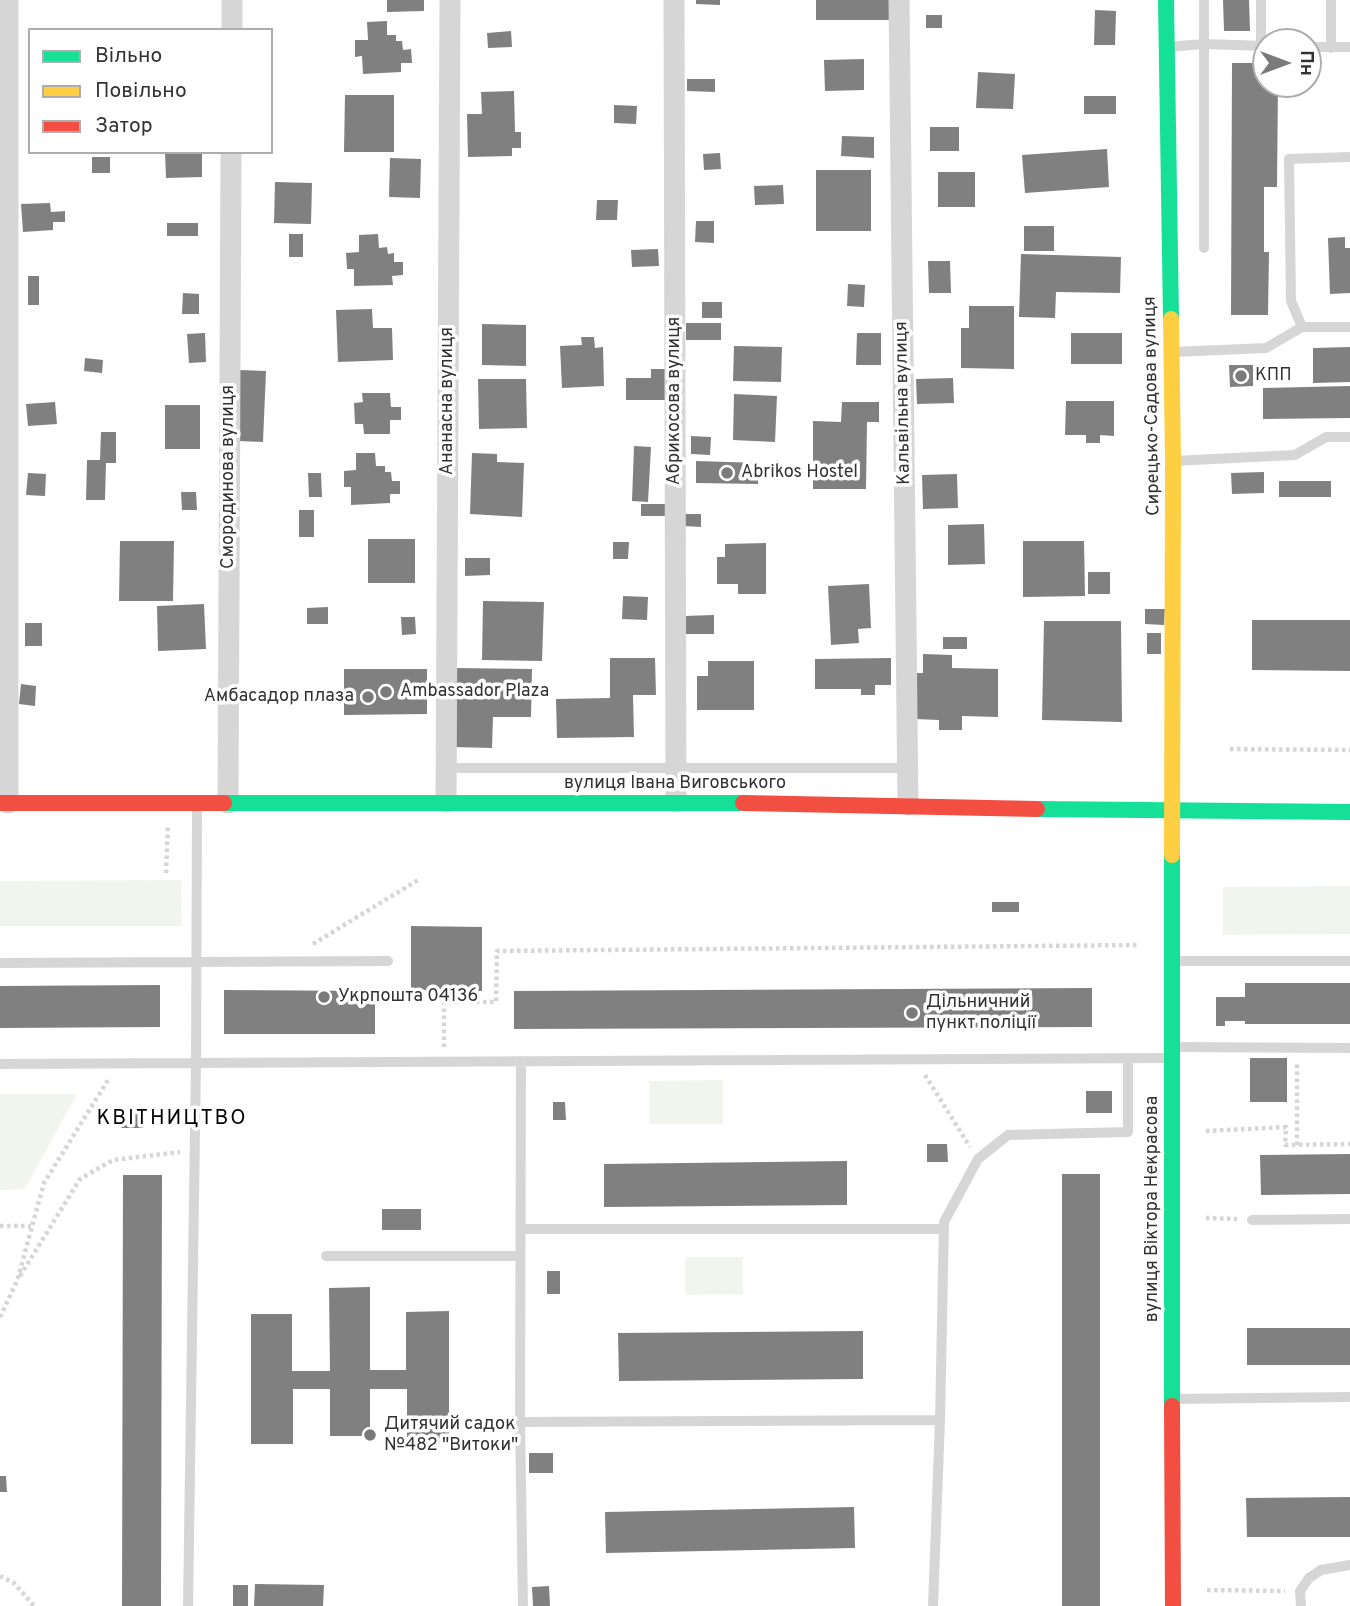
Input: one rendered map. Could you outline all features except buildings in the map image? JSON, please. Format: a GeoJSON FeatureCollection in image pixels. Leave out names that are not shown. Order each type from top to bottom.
{"type":"FeatureCollection","features":[{"type":"Feature","properties":{"kind":"main road","name":"Сирецько-Садова вулиця"},"geometry":{"type":"LineString","coordinates":[[1166,0],[1172,352],[1174,812]]}},
{"type":"Feature","properties":{"kind":"main road","name":"вулиця Івана Виговського"},"geometry":{"type":"LineString","coordinates":[[4,803],[676,802],[1174,812],[1350,812]]}},
{"type":"Feature","properties":{"kind":"main road","name":"вулиця Віктора Некрасова"},"geometry":{"type":"LineString","coordinates":[[1173,1606],[1174,812]]}},
{"type":"Feature","properties":{"kind":"street"},"geometry":{"type":"LineString","coordinates":[[4,803],[8,0]]}},
{"type":"Feature","properties":{"kind":"street"},"geometry":{"type":"LineString","coordinates":[[232,0],[232,28]]}},
{"type":"Feature","properties":{"kind":"street","name":"Ананасна вулиця"},"geometry":{"type":"LineString","coordinates":[[446,802],[450,0]]}},
{"type":"Feature","properties":{"kind":"street","name":"Абрикосова вулиця"},"geometry":{"type":"LineString","coordinates":[[674,0],[676,802]]}},
{"type":"Feature","properties":{"kind":"street","name":"Кальвільна вулиця"},"geometry":{"type":"LineString","coordinates":[[899,0],[908,805]]}},
{"type":"Feature","properties":{"kind":"street","name":"Смородинова вулиця"},"geometry":{"type":"LineString","coordinates":[[228,803],[231,154]]}},
{"type":"Feature","properties":{"kind":"lane"},"geometry":{"type":"LineString","coordinates":[[1204,0],[1205,248]]}},
{"type":"Feature","properties":{"kind":"lane"},"geometry":{"type":"LineString","coordinates":[[1261,0],[1263,28]]}},
{"type":"Feature","properties":{"kind":"lane"},"geometry":{"type":"LineString","coordinates":[[1331,0],[1331,48]]}},
{"type":"Feature","properties":{"kind":"lane"},"geometry":{"type":"LineString","coordinates":[[1167,47],[1204,44],[1252,46]]}},
{"type":"Feature","properties":{"kind":"lane"},"geometry":{"type":"LineString","coordinates":[[1322,48],[1350,47]]}},
{"type":"Feature","properties":{"kind":"lane"},"geometry":{"type":"LineString","coordinates":[[1302,327],[1291,301],[1289,159],[1350,157]]}},
{"type":"Feature","properties":{"kind":"lane"},"geometry":{"type":"LineString","coordinates":[[1172,352],[1266,348],[1302,327],[1350,327]]}},
{"type":"Feature","properties":{"kind":"lane"},"geometry":{"type":"LineString","coordinates":[[1173,461],[1295,455],[1326,437],[1350,437]]}},
{"type":"Feature","properties":{"kind":"lane"},"geometry":{"type":"LineString","coordinates":[[446,768],[908,768]]}},
{"type":"Feature","properties":{"kind":"lane"},"geometry":{"type":"LineString","coordinates":[[188,1606],[197,803]]}},
{"type":"Feature","properties":{"kind":"lane"},"geometry":{"type":"LineString","coordinates":[[0,963],[388,961]]}},
{"type":"Feature","properties":{"kind":"lane"},"geometry":{"type":"LineString","coordinates":[[1172,961],[1350,961]]}},
{"type":"Feature","properties":{"kind":"lane"},"geometry":{"type":"LineString","coordinates":[[0,1064],[1128,1058],[1172,1053],[1297,1047],[1350,1048]]}},
{"type":"Feature","properties":{"kind":"lane"},"geometry":{"type":"LineString","coordinates":[[933,1606],[944,1222],[978,1159],[1008,1135],[1128,1132],[1128,1058]]}},
{"type":"Feature","properties":{"kind":"lane"},"geometry":{"type":"LineString","coordinates":[[520,1062],[523,1606]]}},
{"type":"Feature","properties":{"kind":"lane"},"geometry":{"type":"LineString","coordinates":[[1252,1220],[1350,1219]]}},
{"type":"Feature","properties":{"kind":"lane"},"geometry":{"type":"LineString","coordinates":[[520,1229],[943,1229]]}},
{"type":"Feature","properties":{"kind":"lane"},"geometry":{"type":"LineString","coordinates":[[326,1255],[520,1256]]}},
{"type":"Feature","properties":{"kind":"lane"},"geometry":{"type":"LineString","coordinates":[[1172,1399],[1350,1397]]}},
{"type":"Feature","properties":{"kind":"lane"},"geometry":{"type":"LineString","coordinates":[[520,1422],[940,1420]]}},
{"type":"Feature","properties":{"kind":"lane"},"geometry":{"type":"LineString","coordinates":[[1301,1606],[1300,1591],[1309,1578],[1321,1570],[1350,1565]]}},
{"type":"Feature","properties":{"kind":"path"},"geometry":{"type":"LineString","coordinates":[[1230,750],[1350,750]]}},
{"type":"Feature","properties":{"kind":"path"},"geometry":{"type":"LineString","coordinates":[[166,873],[169,803]]}},
{"type":"Feature","properties":{"kind":"path"},"geometry":{"type":"LineString","coordinates":[[286,961],[418,880]]}},
{"type":"Feature","properties":{"kind":"path"},"geometry":{"type":"LineString","coordinates":[[444,1062],[444,1002],[496,1002],[497,951],[1137,944]]}},
{"type":"Feature","properties":{"kind":"path"},"geometry":{"type":"LineString","coordinates":[[1297,1047],[1297,1145]]}},
{"type":"Feature","properties":{"kind":"path"},"geometry":{"type":"LineString","coordinates":[[915,1059],[978,1159]]}},
{"type":"Feature","properties":{"kind":"path"},"geometry":{"type":"LineString","coordinates":[[17,1281],[44,1183],[118,1064]]}},
{"type":"Feature","properties":{"kind":"path"},"geometry":{"type":"LineString","coordinates":[[1206,1131],[1286,1127],[1285,1145],[1350,1144]]}},
{"type":"Feature","properties":{"kind":"path"},"geometry":{"type":"LineString","coordinates":[[0,1317],[17,1281],[80,1179],[113,1160],[194,1150]]}},
{"type":"Feature","properties":{"kind":"path"},"geometry":{"type":"LineString","coordinates":[[1206,1218],[1252,1220]]}},
{"type":"Feature","properties":{"kind":"path"},"geometry":{"type":"LineString","coordinates":[[0,1226],[32,1226]]}},
{"type":"Feature","properties":{"kind":"path"},"geometry":{"type":"LineString","coordinates":[[0,1576],[14,1583],[34,1606]]}},
{"type":"Feature","properties":{"kind":"path"},"geometry":{"type":"LineString","coordinates":[[1207,1590],[1300,1591]]}},
{"type":"Feature","properties":{"kind":"shaded area"},"geometry":{"type":"Polygon","coordinates":[[[181,880],[182,926],[0,926],[0,881],[181,880]]]}},
{"type":"Feature","properties":{"kind":"shaded area"},"geometry":{"type":"Polygon","coordinates":[[[1350,886],[1350,934],[1223,935],[1223,887],[1350,886]]]}},
{"type":"Feature","properties":{"kind":"shaded area"},"geometry":{"type":"Polygon","coordinates":[[[723,1080],[723,1124],[649,1124],[649,1081],[723,1080]]]}},
{"type":"Feature","properties":{"kind":"shaded area"},"geometry":{"type":"Polygon","coordinates":[[[0,1094],[77,1094],[25,1189],[0,1190],[0,1094]]]}},
{"type":"Feature","properties":{"kind":"shaded area"},"geometry":{"type":"Polygon","coordinates":[[[685,1257],[743,1257],[743,1294],[685,1295],[685,1257]]]}},
{"type":"Feature","properties":{"kind":"traffic: fast"},"geometry":{"type":"LineString","coordinates":[[1166,0],[1171,319]]}},
{"type":"Feature","properties":{"kind":"traffic: fast"},"geometry":{"type":"LineString","coordinates":[[224,803],[743,803]]}},
{"type":"Feature","properties":{"kind":"traffic: fast"},"geometry":{"type":"LineString","coordinates":[[1037,809],[1350,812]]}},
{"type":"Feature","properties":{"kind":"traffic: fast"},"geometry":{"type":"LineString","coordinates":[[1172,855],[1172,1406]]}},
{"type":"Feature","properties":{"kind":"traffic: slow"},"geometry":{"type":"LineString","coordinates":[[1171,319],[1172,855]]}},
{"type":"Feature","properties":{"kind":"traffic: jam"},"geometry":{"type":"LineString","coordinates":[[0,803],[224,803]]}},
{"type":"Feature","properties":{"kind":"traffic: jam"},"geometry":{"type":"LineString","coordinates":[[743,803],[1037,809]]}},
{"type":"Feature","properties":{"kind":"traffic: jam"},"geometry":{"type":"LineString","coordinates":[[1172,1406],[1173,1606]]}},
{"type":"Feature","properties":{"kind":"place","name":"КПП"},"geometry":{"type":"Point","coordinates":[1241,376]}},
{"type":"Feature","properties":{"kind":"place","name":"Abrikos Hostel"},"geometry":{"type":"Point","coordinates":[727,473]}},
{"type":"Feature","properties":{"kind":"place","name":"Ambassador Plaza"},"geometry":{"type":"Point","coordinates":[386,692]}},
{"type":"Feature","properties":{"kind":"place","name":"Амбасадор плаза"},"geometry":{"type":"Point","coordinates":[368,697]}},
{"type":"Feature","properties":{"kind":"place","name":"Укрпошта 04136"},"geometry":{"type":"Point","coordinates":[324,997]}},
{"type":"Feature","properties":{"kind":"place","name":"Дільничний пункт поліції"},"geometry":{"type":"Point","coordinates":[912,1013]}},
{"type":"Feature","properties":{"kind":"place","name":"Дитячий садок №482 \"Витоки\""},"geometry":{"type":"Point","coordinates":[370,1435]}},
{"type":"Feature","properties":{"kind":"district","name":"КВІТНИЦТВО"},"geometry":{"type":"Point","coordinates":[172,1120]}}]}
